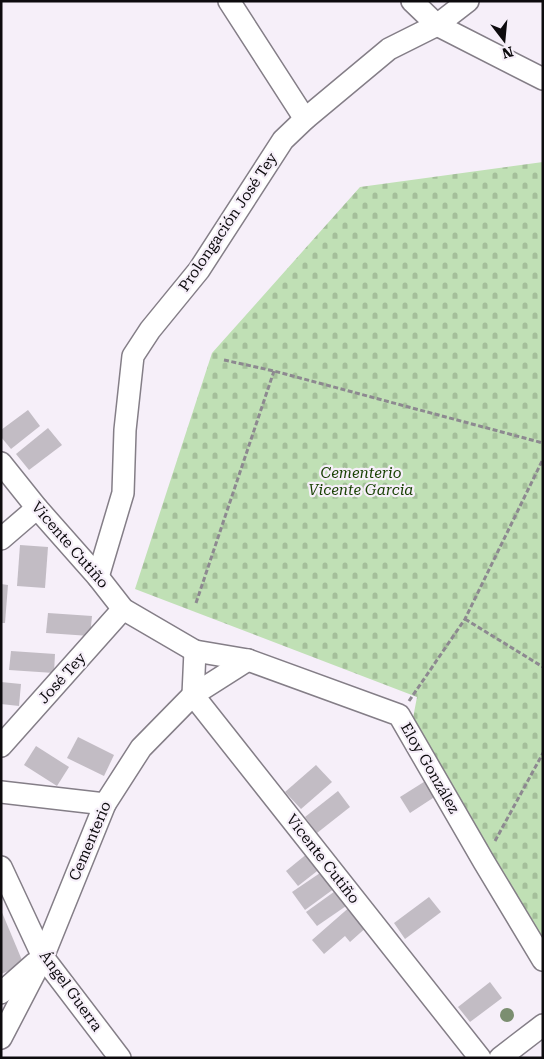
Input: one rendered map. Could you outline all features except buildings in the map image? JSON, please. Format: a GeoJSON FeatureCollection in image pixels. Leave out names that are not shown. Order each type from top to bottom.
{"type":"FeatureCollection","features":[{"type":"Feature","properties":{"kind":"street"},"geometry":{"type":"LineString","coordinates":[[229,1],[305,119]]}},
{"type":"Feature","properties":{"kind":"street"},"geometry":{"type":"LineString","coordinates":[[412,1],[437,25],[543,79]]}},
{"type":"Feature","properties":{"kind":"street","name":"Prolongación José Tey"},"geometry":{"type":"LineString","coordinates":[[98,577],[123,493],[125,430],[133,356],[150,330],[199,270],[283,140],[305,119],[389,49],[437,25],[468,1]]}},
{"type":"Feature","properties":{"kind":"street","name":"Vicente Cutiño"},"geometry":{"type":"LineString","coordinates":[[1,463],[123,609],[195,651],[248,660]]}},
{"type":"Feature","properties":{"kind":"street"},"geometry":{"type":"LineString","coordinates":[[1,540],[37,508]]}},
{"type":"Feature","properties":{"kind":"street","name":"José Tey"},"geometry":{"type":"LineString","coordinates":[[1,746],[123,609]]}},
{"type":"Feature","properties":{"kind":"street"},"geometry":{"type":"LineString","coordinates":[[193,695],[195,651]]}},
{"type":"Feature","properties":{"kind":"street","name":"Eloy González"},"geometry":{"type":"LineString","coordinates":[[248,660],[399,714],[543,960]]}},
{"type":"Feature","properties":{"kind":"street","name":"Cementerio"},"geometry":{"type":"LineString","coordinates":[[1,1038],[43,957],[104,804],[141,748],[193,695],[248,660]]}},
{"type":"Feature","properties":{"kind":"street","name":"Vicente Cutiño"},"geometry":{"type":"LineString","coordinates":[[193,695],[480,1058]]}},
{"type":"Feature","properties":{"kind":"street"},"geometry":{"type":"LineString","coordinates":[[1,792],[104,804]]}},
{"type":"Feature","properties":{"kind":"street","name":"Ángel Guerra"},"geometry":{"type":"LineString","coordinates":[[1,867],[43,957],[120,1058]]}},
{"type":"Feature","properties":{"kind":"street"},"geometry":{"type":"LineString","coordinates":[[1,993],[43,957]]}},
{"type":"Feature","properties":{"kind":"street"},"geometry":{"type":"LineString","coordinates":[[500,1058],[543,1025]]}},
{"type":"Feature","properties":{"kind":"path"},"geometry":{"type":"LineString","coordinates":[[224,360],[274,371],[543,443]]}},
{"type":"Feature","properties":{"kind":"path"},"geometry":{"type":"LineString","coordinates":[[196,603],[274,371]]}},
{"type":"Feature","properties":{"kind":"path"},"geometry":{"type":"LineString","coordinates":[[399,714],[465,618],[543,459]]}},
{"type":"Feature","properties":{"kind":"path"},"geometry":{"type":"LineString","coordinates":[[465,618],[543,667]]}},
{"type":"Feature","properties":{"kind":"path"},"geometry":{"type":"LineString","coordinates":[[484,862],[543,753]]}},
{"type":"Feature","properties":{"kind":"green space","name":"Cementerio Vicente Garcia"},"geometry":{"type":"Polygon","coordinates":[[[543,162],[543,946],[413,718],[417,697],[135,589],[212,353],[360,187],[543,162]]]}}]}
